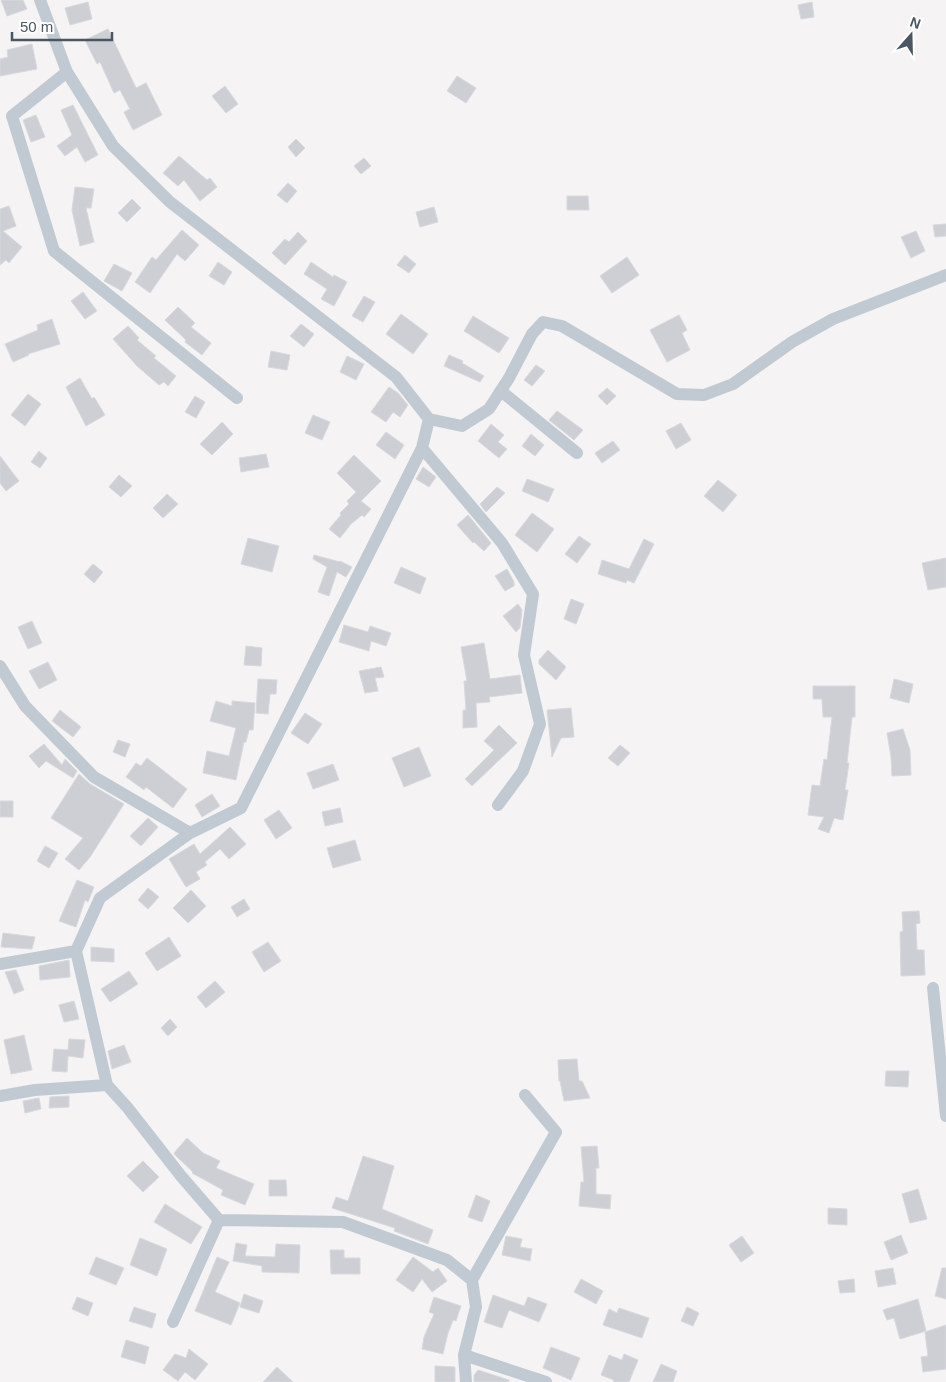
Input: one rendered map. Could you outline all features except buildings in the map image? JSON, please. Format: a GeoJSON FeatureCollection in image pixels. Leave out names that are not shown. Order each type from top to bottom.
{"type":"FeatureCollection","features":[{"type":"Feature","properties":{"kind":"street"},"geometry":{"type":"LineString","coordinates":[[40,0],[67,72],[113,146],[170,202],[396,377],[429,419],[462,426],[490,409],[532,334],[543,322],[562,326],[677,394],[704,395],[733,384],[792,342],[833,319],[946,275]]}},
{"type":"Feature","properties":{"kind":"street"},"geometry":{"type":"LineString","coordinates":[[67,72],[12,116],[54,251],[236,398]]}},
{"type":"Feature","properties":{"kind":"street"},"geometry":{"type":"LineString","coordinates":[[501,391],[577,453]]}},
{"type":"Feature","properties":{"kind":"street"},"geometry":{"type":"LineString","coordinates":[[429,419],[422,448],[241,808],[190,833],[100,898],[76,951],[107,1085],[219,1220],[343,1222],[447,1260],[472,1280]]}},
{"type":"Feature","properties":{"kind":"street"},"geometry":{"type":"LineString","coordinates":[[422,448],[502,543],[534,594],[524,655],[540,724],[524,771],[498,806]]}},
{"type":"Feature","properties":{"kind":"street"},"geometry":{"type":"LineString","coordinates":[[0,666],[25,706],[94,777],[190,833]]}},
{"type":"Feature","properties":{"kind":"street"},"geometry":{"type":"LineString","coordinates":[[0,964],[76,951]]}},
{"type":"Feature","properties":{"kind":"street"},"geometry":{"type":"LineString","coordinates":[[933,988],[946,1116]]}},
{"type":"Feature","properties":{"kind":"street"},"geometry":{"type":"LineString","coordinates":[[0,1096],[35,1090],[107,1085]]}},
{"type":"Feature","properties":{"kind":"street"},"geometry":{"type":"LineString","coordinates":[[466,1382],[464,1355],[476,1307],[472,1280],[556,1132],[525,1096]]}},
{"type":"Feature","properties":{"kind":"street"},"geometry":{"type":"LineString","coordinates":[[172,1322],[219,1220]]}},
{"type":"Feature","properties":{"kind":"street"},"geometry":{"type":"LineString","coordinates":[[464,1355],[546,1382]]}}]}
